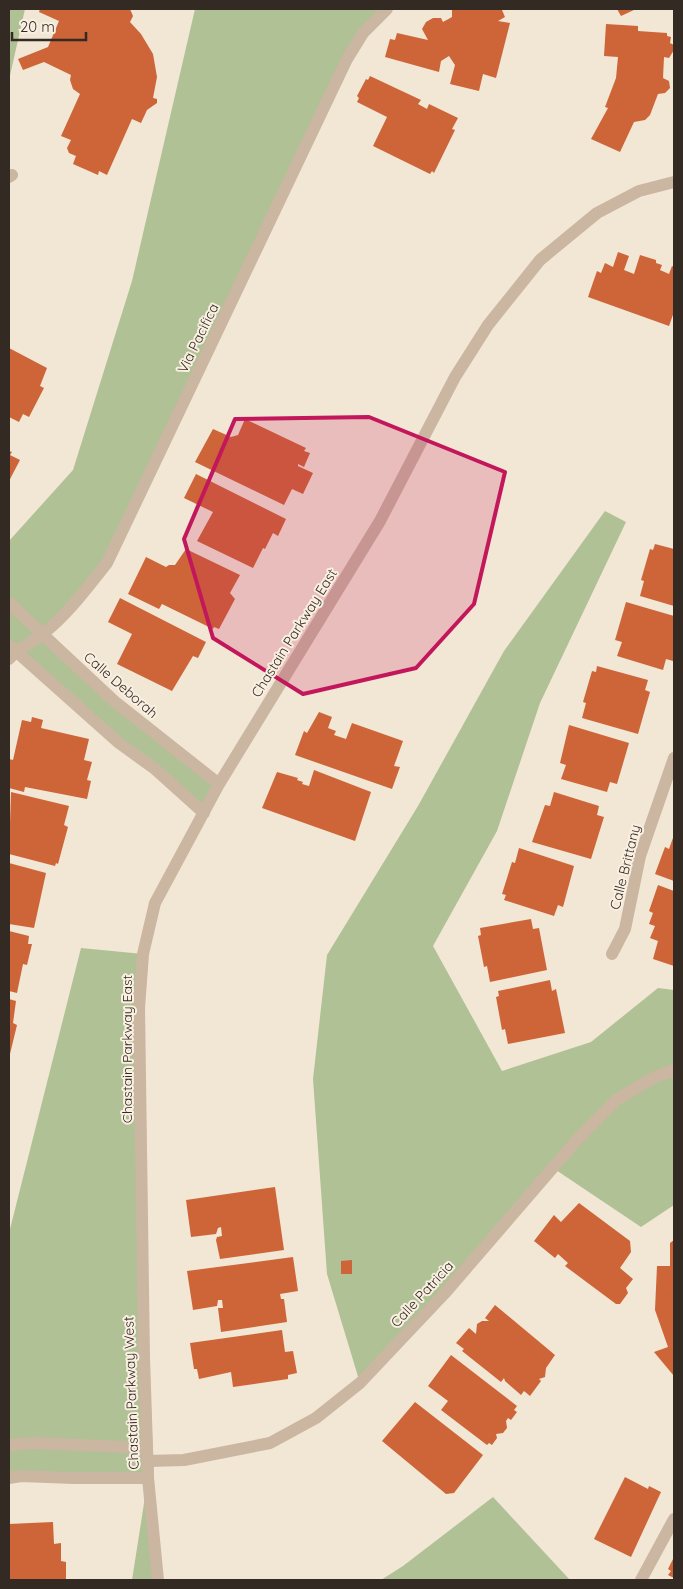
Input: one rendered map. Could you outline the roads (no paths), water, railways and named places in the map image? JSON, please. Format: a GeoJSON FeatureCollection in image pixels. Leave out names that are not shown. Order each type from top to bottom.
{"type":"FeatureCollection","features":[{"type":"Feature","properties":{"kind":"street","name":"Via Pacifica"},"geometry":{"type":"LineString","coordinates":[[11,651],[42,635],[74,606],[107,563],[347,60],[363,33],[387,9]]}},
{"type":"Feature","properties":{"kind":"street","name":"Chastain Parkway East"},"geometry":{"type":"LineString","coordinates":[[143,1204],[139,1008],[143,954],[155,903],[218,784],[380,521],[456,377],[488,325],[540,260],[597,213],[639,191],[674,182]]}},
{"type":"Feature","properties":{"kind":"street","name":"Calle Deborah"},"geometry":{"type":"LineString","coordinates":[[9,603],[114,701],[218,784]]}},
{"type":"Feature","properties":{"kind":"street"},"geometry":{"type":"LineString","coordinates":[[11,651],[118,743],[155,769],[204,812]]}},
{"type":"Feature","properties":{"kind":"street","name":"Calle Brittany"},"geometry":{"type":"LineString","coordinates":[[612,954],[625,929],[640,856],[674,758]]}},
{"type":"Feature","properties":{"kind":"street","name":"Calle Patricia"},"geometry":{"type":"LineString","coordinates":[[148,1462],[184,1460],[270,1443],[316,1418],[360,1383],[438,1300],[575,1142],[616,1100],[655,1077],[674,1070]]}},
{"type":"Feature","properties":{"kind":"street","name":"Chastain Parkway West"},"geometry":{"type":"LineString","coordinates":[[143,1204],[146,1448],[158,1580]]}},
{"type":"Feature","properties":{"kind":"street"},"geometry":{"type":"LineString","coordinates":[[9,1445],[35,1443],[146,1448]]}},
{"type":"Feature","properties":{"kind":"street"},"geometry":{"type":"LineString","coordinates":[[9,1478],[21,1476],[148,1478]]}},
{"type":"Feature","properties":{"kind":"street"},"geometry":{"type":"LineString","coordinates":[[640,1580],[674,1519]]}}]}
